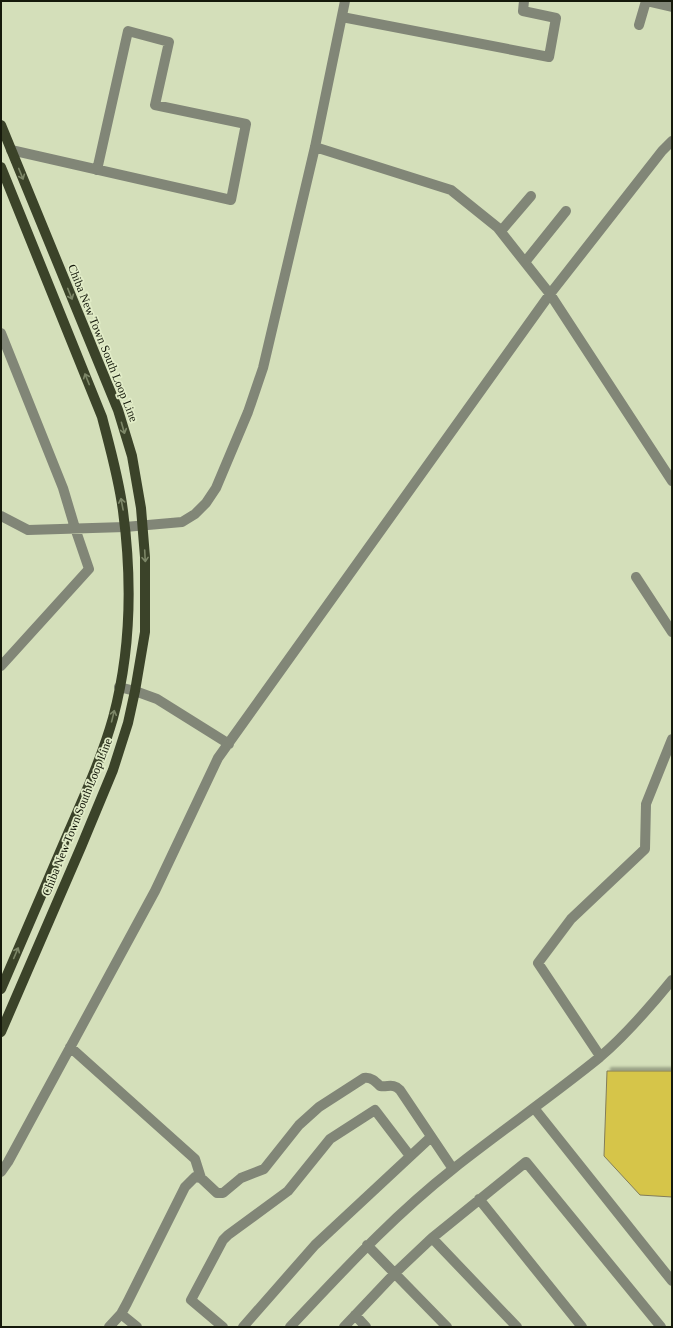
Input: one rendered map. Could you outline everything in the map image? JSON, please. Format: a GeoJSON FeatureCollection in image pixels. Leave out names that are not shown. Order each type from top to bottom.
{"type":"FeatureCollection","features":[{"type":"Feature","properties":{"kind":"main road","name":"Chiba New Town South Loop Line"},"geometry":{"type":"LineString","coordinates":[[1,125],[118,410],[132,456],[141,508],[146,557],[145,632],[128,722],[113,770],[1,1032]]}},
{"type":"Feature","properties":{"kind":"main road","name":"Chiba New Town South Loop Line"},"geometry":{"type":"LineString","coordinates":[[1,167],[102,417],[113,459],[123,510],[128,557],[128,609],[126,643],[113,718],[98,763],[1,989]]}},
{"type":"Feature","properties":{"kind":"street"},"geometry":{"type":"LineString","coordinates":[[1,516],[28,530],[143,526],[182,522],[195,514],[206,503],[218,482],[248,412],[259,381],[315,147],[345,1]]}},
{"type":"Feature","properties":{"kind":"street"},"geometry":{"type":"LineString","coordinates":[[342,17],[548,57],[556,18],[523,11],[524,1]]}},
{"type":"Feature","properties":{"kind":"street"},"geometry":{"type":"LineString","coordinates":[[638,26],[646,1],[672,7]]}},
{"type":"Feature","properties":{"kind":"street"},"geometry":{"type":"LineString","coordinates":[[11,150],[96,170],[231,200],[246,124],[155,105],[169,42],[128,31],[96,170]]}},
{"type":"Feature","properties":{"kind":"street"},"geometry":{"type":"LineString","coordinates":[[1,1172],[8,1162],[155,892],[218,758],[550,294],[662,151],[672,141]]}},
{"type":"Feature","properties":{"kind":"street"},"geometry":{"type":"LineString","coordinates":[[315,147],[451,190],[497,227],[550,294],[672,481]]}},
{"type":"Feature","properties":{"kind":"street"},"geometry":{"type":"LineString","coordinates":[[500,231],[531,196]]}},
{"type":"Feature","properties":{"kind":"street"},"geometry":{"type":"LineString","coordinates":[[525,262],[566,211]]}},
{"type":"Feature","properties":{"kind":"street"},"geometry":{"type":"LineString","coordinates":[[1,333],[64,488],[75,528],[89,568],[1,666]]}},
{"type":"Feature","properties":{"kind":"street"},"geometry":{"type":"LineString","coordinates":[[636,577],[672,632]]}},
{"type":"Feature","properties":{"kind":"street"},"geometry":{"type":"LineString","coordinates":[[119,687],[157,699],[229,744]]}},
{"type":"Feature","properties":{"kind":"street"},"geometry":{"type":"LineString","coordinates":[[600,1056],[538,963],[570,920],[645,849],[646,804],[672,739]]}},
{"type":"Feature","properties":{"kind":"street"},"geometry":{"type":"LineString","coordinates":[[290,1327],[367,1245],[408,1206],[452,1169],[534,1108],[600,1056],[632,1027],[672,980]]}},
{"type":"Feature","properties":{"kind":"street"},"geometry":{"type":"LineString","coordinates":[[70,1047],[195,1159],[201,1178],[217,1193],[223,1193],[242,1178],[264,1169],[299,1125],[319,1107],[364,1078],[372,1078],[380,1086],[392,1085],[396,1086],[400,1090],[452,1169]]}},
{"type":"Feature","properties":{"kind":"street"},"geometry":{"type":"LineString","coordinates":[[534,1108],[672,1281]]}},
{"type":"Feature","properties":{"kind":"street"},"geometry":{"type":"LineString","coordinates":[[223,1327],[191,1300],[223,1240],[288,1191],[330,1139],[375,1110],[410,1156]]}},
{"type":"Feature","properties":{"kind":"street"},"geometry":{"type":"LineString","coordinates":[[243,1327],[315,1245],[431,1137]]}},
{"type":"Feature","properties":{"kind":"street"},"geometry":{"type":"LineString","coordinates":[[344,1327],[395,1273],[432,1238],[526,1162],[661,1327]]}},
{"type":"Feature","properties":{"kind":"street"},"geometry":{"type":"LineString","coordinates":[[108,1327],[121,1314],[136,1288],[185,1187],[195,1177],[201,1178]]}},
{"type":"Feature","properties":{"kind":"street"},"geometry":{"type":"LineString","coordinates":[[479,1199],[582,1327]]}},
{"type":"Feature","properties":{"kind":"street"},"geometry":{"type":"LineString","coordinates":[[432,1238],[517,1327]]}},
{"type":"Feature","properties":{"kind":"street"},"geometry":{"type":"LineString","coordinates":[[367,1245],[447,1327]]}},
{"type":"Feature","properties":{"kind":"street"},"geometry":{"type":"LineString","coordinates":[[121,1314],[137,1327]]}},
{"type":"Feature","properties":{"kind":"street"},"geometry":{"type":"LineString","coordinates":[[355,1315],[366,1327]]}},
{"type":"Feature","properties":{"kind":"building"},"geometry":{"type":"Polygon","coordinates":[[[607,1071],[672,1071],[672,1197],[640,1195],[604,1156],[607,1071]]]}}]}
